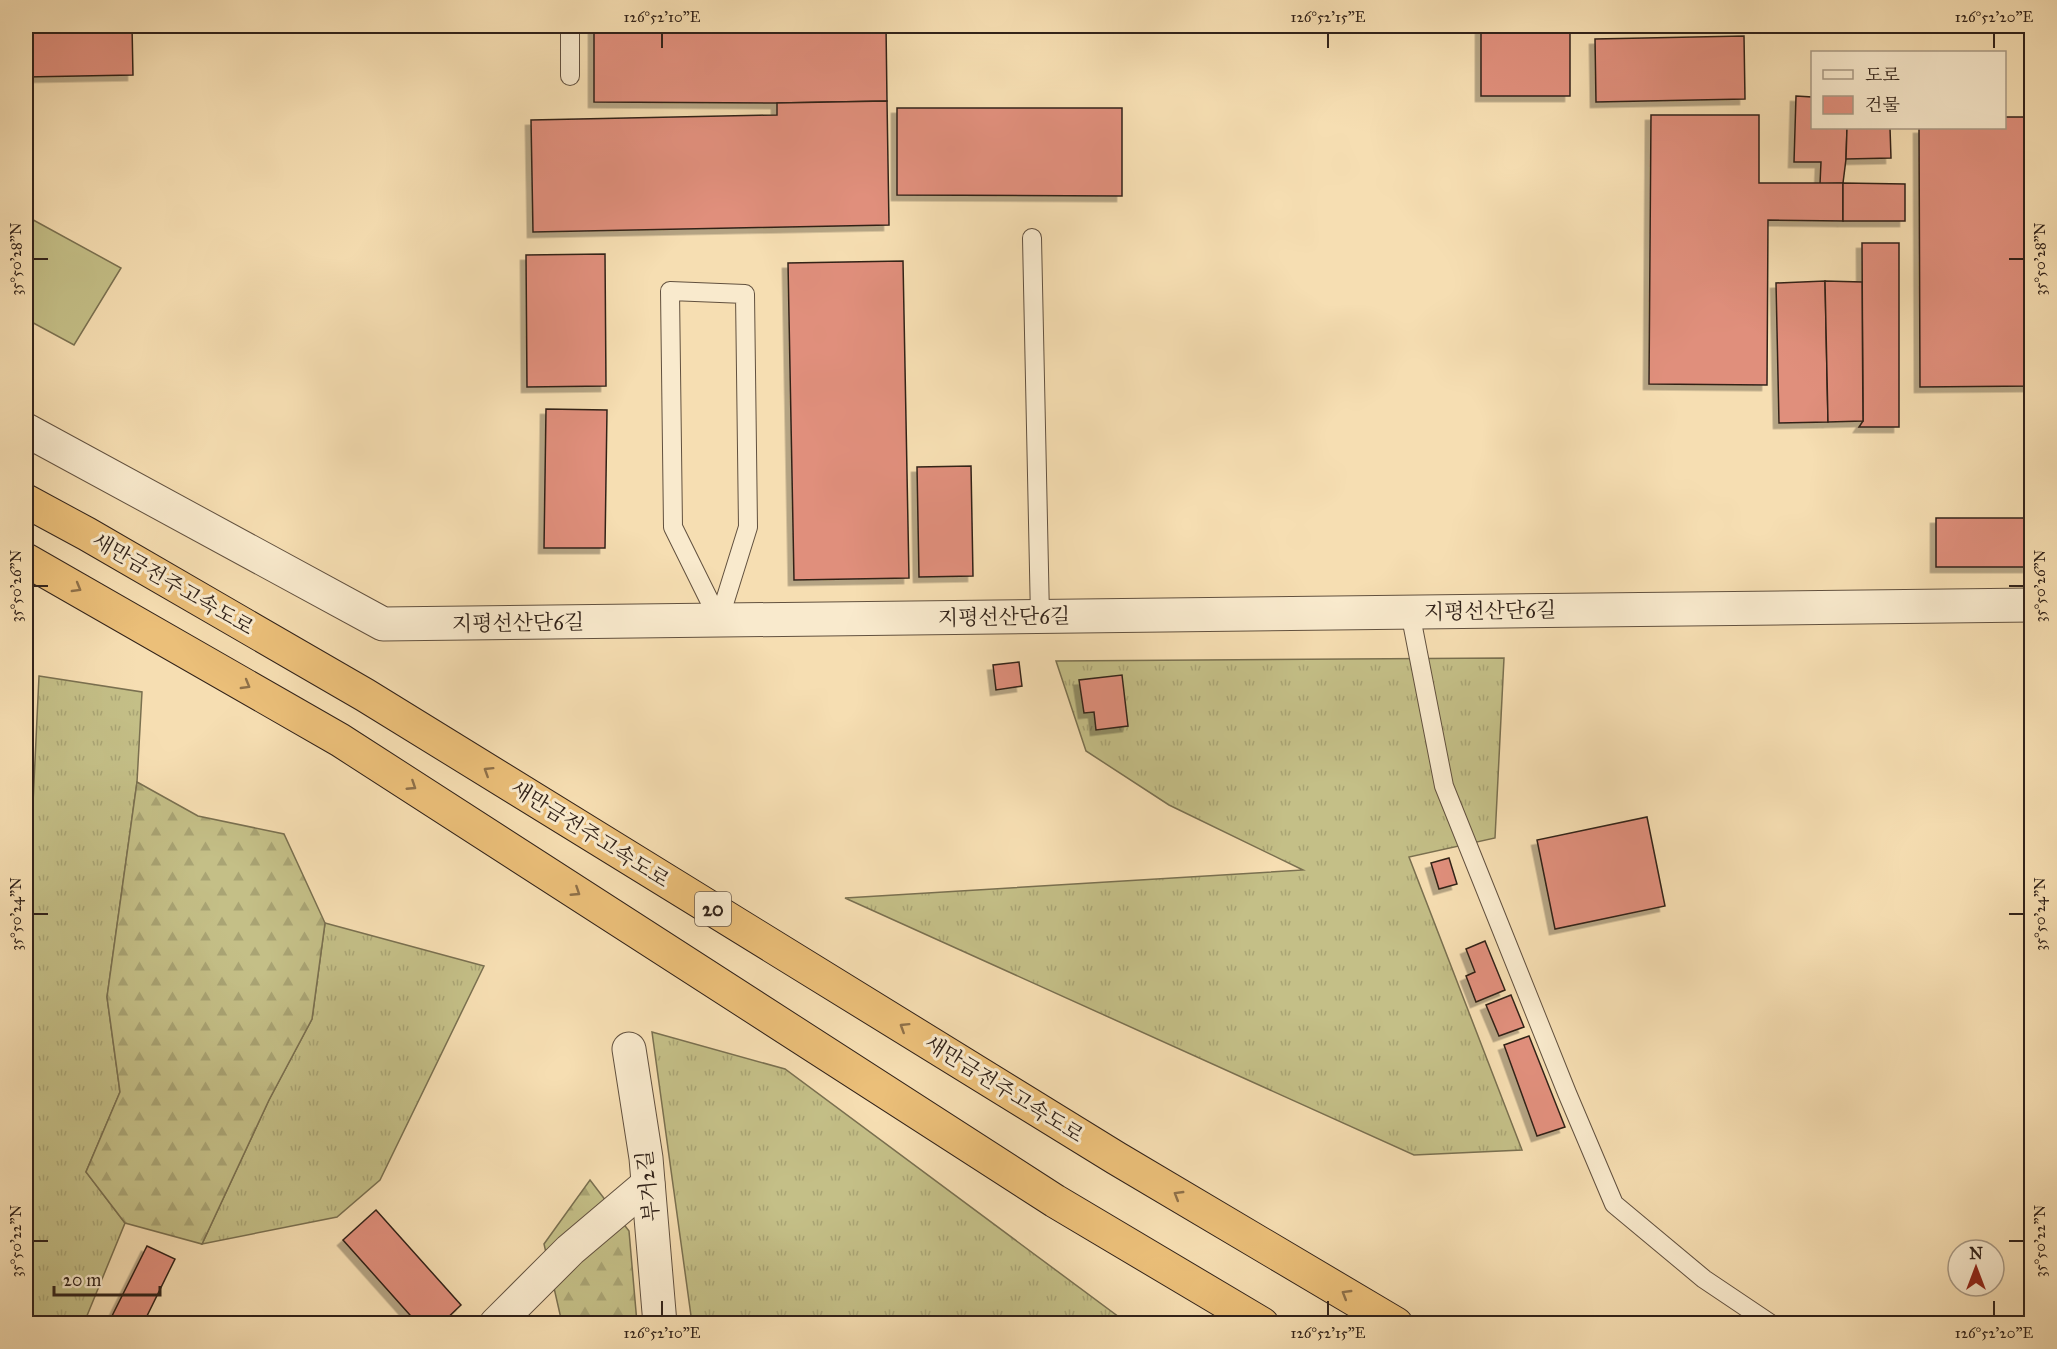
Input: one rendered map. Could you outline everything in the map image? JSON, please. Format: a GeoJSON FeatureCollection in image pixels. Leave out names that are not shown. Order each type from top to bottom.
{"type":"FeatureCollection","features":[{"type":"Feature","properties":{"kind":"highway","name":"새만금전주고속도로"},"geometry":{"type":"LineString","coordinates":[[26,501],[365,695],[1106,1152],[1396,1323]]}},
{"type":"Feature","properties":{"kind":"highway"},"geometry":{"type":"LineString","coordinates":[[26,560],[340,740],[1055,1201],[1262,1323]]}},
{"type":"Feature","properties":{"kind":"street","name":"지평선산단6길"},"geometry":{"type":"LineString","coordinates":[[26,430],[383,624],[2031,604]]}},
{"type":"Feature","properties":{"kind":"street","name":"부거2길"},"geometry":{"type":"LineString","coordinates":[[629,1049],[646,1158],[660,1323]]}},
{"type":"Feature","properties":{"kind":"street"},"geometry":{"type":"LineString","coordinates":[[496,1323],[570,1250],[648,1184]]}},
{"type":"Feature","properties":{"kind":"lane"},"geometry":{"type":"LineString","coordinates":[[570,26],[570,76]]}},
{"type":"Feature","properties":{"kind":"lane"},"geometry":{"type":"LineString","coordinates":[[1032,238],[1040,617]]}},
{"type":"Feature","properties":{"kind":"lane"},"geometry":{"type":"LineString","coordinates":[[670,291],[745,294],[748,527],[719,620],[673,527],[670,291]]}},
{"type":"Feature","properties":{"kind":"lane"},"geometry":{"type":"LineString","coordinates":[[1410,612],[1444,786],[1614,1204],[1704,1279],[1771,1323]]}},
{"type":"Feature","properties":{"kind":"green space"},"geometry":{"type":"Polygon","coordinates":[[[26,216],[121,268],[74,345],[26,319],[26,216]]]}},
{"type":"Feature","properties":{"kind":"green space"},"geometry":{"type":"Polygon","coordinates":[[[1504,658],[1495,838],[1409,857],[1522,1150],[1414,1155],[845,898],[1303,870],[1169,805],[1086,751],[1056,661],[1504,658]]]}},
{"type":"Feature","properties":{"kind":"green space"},"geometry":{"type":"Polygon","coordinates":[[[39,676],[142,692],[137,782],[107,997],[120,1092],[86,1172],[125,1223],[84,1323],[26,1323],[26,910],[28,909],[39,676]]]}},
{"type":"Feature","properties":{"kind":"green space"},"geometry":{"type":"Polygon","coordinates":[[[137,782],[198,816],[284,834],[325,923],[312,1019],[269,1100],[202,1244],[125,1223],[86,1172],[120,1092],[107,997],[137,782]]]}},
{"type":"Feature","properties":{"kind":"green space"},"geometry":{"type":"Polygon","coordinates":[[[325,923],[484,966],[380,1180],[337,1217],[202,1244],[269,1100],[312,1019],[325,923]]]}},
{"type":"Feature","properties":{"kind":"green space"},"geometry":{"type":"Polygon","coordinates":[[[652,1032],[785,1069],[1127,1323],[692,1323],[652,1032]]]}},
{"type":"Feature","properties":{"kind":"green space"},"geometry":{"type":"Polygon","coordinates":[[[590,1180],[629,1231],[637,1323],[562,1323],[544,1244],[590,1180]]]}},
{"type":"Feature","properties":{"kind":"building"},"geometry":{"type":"Polygon","coordinates":[[[26,26],[132,26],[133,75],[26,77],[26,26]]]}},
{"type":"Feature","properties":{"kind":"building"},"geometry":{"type":"Polygon","coordinates":[[[594,26],[886,26],[887,101],[594,102],[594,26]]]}},
{"type":"Feature","properties":{"kind":"building"},"geometry":{"type":"Polygon","coordinates":[[[1481,26],[1570,26],[1570,96],[1481,96],[1481,26]]]}},
{"type":"Feature","properties":{"kind":"building"},"geometry":{"type":"Polygon","coordinates":[[[1744,36],[1745,99],[1596,102],[1595,39],[1744,36]]]}},
{"type":"Feature","properties":{"kind":"building"},"geometry":{"type":"Polygon","coordinates":[[[1796,96],[1811,97],[1811,129],[1847,129],[1843,183],[1820,184],[1821,162],[1794,162],[1796,96]]]}},
{"type":"Feature","properties":{"kind":"building"},"geometry":{"type":"Polygon","coordinates":[[[887,101],[889,225],[533,232],[531,120],[777,115],[777,103],[887,101]]]}},
{"type":"Feature","properties":{"kind":"building"},"geometry":{"type":"Polygon","coordinates":[[[897,108],[1122,108],[1122,196],[897,195],[897,108]]]}},
{"type":"Feature","properties":{"kind":"building"},"geometry":{"type":"Polygon","coordinates":[[[1651,115],[1759,115],[1759,183],[1843,183],[1843,221],[1768,220],[1767,385],[1649,384],[1651,115]]]}},
{"type":"Feature","properties":{"kind":"building"},"geometry":{"type":"Polygon","coordinates":[[[2006,117],[2031,117],[2032,386],[1920,387],[1919,129],[2006,129],[2006,117]]]}},
{"type":"Feature","properties":{"kind":"building"},"geometry":{"type":"Polygon","coordinates":[[[1847,129],[1890,129],[1891,158],[1846,159],[1847,129]]]}},
{"type":"Feature","properties":{"kind":"building"},"geometry":{"type":"Polygon","coordinates":[[[1843,183],[1905,184],[1905,221],[1843,221],[1843,183]]]}},
{"type":"Feature","properties":{"kind":"building"},"geometry":{"type":"Polygon","coordinates":[[[1862,243],[1899,243],[1899,427],[1859,427],[1863,421],[1862,243]]]}},
{"type":"Feature","properties":{"kind":"building"},"geometry":{"type":"Polygon","coordinates":[[[605,254],[606,386],[527,387],[526,255],[605,254]]]}},
{"type":"Feature","properties":{"kind":"building"},"geometry":{"type":"Polygon","coordinates":[[[903,261],[909,578],[794,580],[788,263],[903,261]]]}},
{"type":"Feature","properties":{"kind":"building"},"geometry":{"type":"Polygon","coordinates":[[[1825,281],[1828,422],[1779,423],[1776,283],[1825,281]]]}},
{"type":"Feature","properties":{"kind":"building"},"geometry":{"type":"Polygon","coordinates":[[[1825,281],[1862,282],[1863,421],[1828,422],[1825,281]]]}},
{"type":"Feature","properties":{"kind":"building"},"geometry":{"type":"Polygon","coordinates":[[[546,409],[607,410],[605,548],[544,548],[546,409]]]}},
{"type":"Feature","properties":{"kind":"building"},"geometry":{"type":"Polygon","coordinates":[[[971,466],[973,576],[919,577],[917,467],[971,466]]]}},
{"type":"Feature","properties":{"kind":"building"},"geometry":{"type":"Polygon","coordinates":[[[1936,518],[2028,518],[2028,567],[1936,567],[1936,518]]]}},
{"type":"Feature","properties":{"kind":"building"},"geometry":{"type":"Polygon","coordinates":[[[1019,662],[1022,686],[996,690],[993,665],[1019,662]]]}},
{"type":"Feature","properties":{"kind":"building"},"geometry":{"type":"Polygon","coordinates":[[[1122,675],[1128,726],[1096,730],[1094,712],[1084,713],[1079,680],[1122,675]]]}},
{"type":"Feature","properties":{"kind":"building"},"geometry":{"type":"Polygon","coordinates":[[[1647,817],[1665,906],[1555,929],[1537,840],[1647,817]]]}},
{"type":"Feature","properties":{"kind":"building"},"geometry":{"type":"Polygon","coordinates":[[[1449,858],[1457,884],[1439,889],[1431,863],[1449,858]]]}},
{"type":"Feature","properties":{"kind":"building"},"geometry":{"type":"Polygon","coordinates":[[[1485,941],[1505,990],[1476,1002],[1466,976],[1475,972],[1466,949],[1485,941]]]}},
{"type":"Feature","properties":{"kind":"building"},"geometry":{"type":"Polygon","coordinates":[[[1511,995],[1524,1027],[1499,1036],[1486,1005],[1511,995]]]}},
{"type":"Feature","properties":{"kind":"building"},"geometry":{"type":"Polygon","coordinates":[[[1529,1036],[1565,1127],[1537,1136],[1504,1045],[1529,1036]]]}},
{"type":"Feature","properties":{"kind":"building"},"geometry":{"type":"Polygon","coordinates":[[[376,1210],[461,1305],[441,1324],[418,1324],[343,1240],[376,1210]]]}},
{"type":"Feature","properties":{"kind":"building"},"geometry":{"type":"Polygon","coordinates":[[[147,1246],[175,1259],[143,1324],[122,1324],[111,1318],[147,1246]]]}}]}
